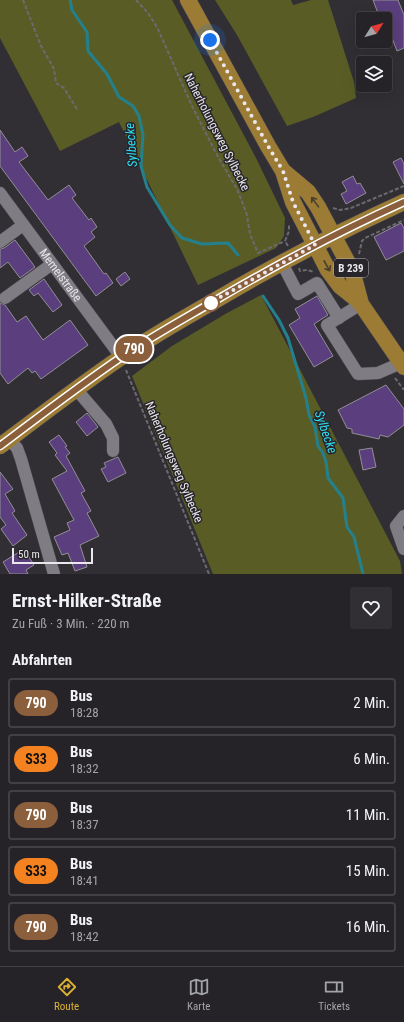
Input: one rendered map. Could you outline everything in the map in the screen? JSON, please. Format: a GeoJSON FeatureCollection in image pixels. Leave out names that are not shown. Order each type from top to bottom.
{"type":"FeatureCollection","features":[{"type":"Feature","properties":{"kind":"main road","name":"B 239"},"geometry":{"type":"LineString","coordinates":[[188,0],[283,171],[293,202],[328,270],[340,286],[361,303],[403,365]]}},
{"type":"Feature","properties":{"kind":"main road","name":"B 239"},"geometry":{"type":"LineString","coordinates":[[283,171],[308,192],[318,207],[353,274],[361,303]]}},
{"type":"Feature","properties":{"kind":"main road"},"geometry":{"type":"LineString","coordinates":[[5,442],[121,357],[167,328],[315,245],[404,202]]}},
{"type":"Feature","properties":{"kind":"street","name":"Memelstraße"},"geometry":{"type":"LineString","coordinates":[[0,193],[121,357]]}},
{"type":"Feature","properties":{"kind":"street"},"geometry":{"type":"LineString","coordinates":[[0,242],[23,225]]}},
{"type":"Feature","properties":{"kind":"street"},"geometry":{"type":"LineString","coordinates":[[282,263],[298,294],[317,284],[339,318]]}},
{"type":"Feature","properties":{"kind":"street"},"geometry":{"type":"LineString","coordinates":[[5,298],[52,264]]}},
{"type":"Feature","properties":{"kind":"street"},"geometry":{"type":"LineString","coordinates":[[361,303],[327,325],[358,374],[378,373],[403,365]]}},
{"type":"Feature","properties":{"kind":"street"},"geometry":{"type":"LineString","coordinates":[[76,389],[106,424],[113,438],[113,451]]}},
{"type":"Feature","properties":{"kind":"street"},"geometry":{"type":"LineString","coordinates":[[5,442],[17,448],[54,574]]}},
{"type":"Feature","properties":{"kind":"street"},"geometry":{"type":"LineString","coordinates":[[404,516],[396,526],[404,549]]}},
{"type":"Feature","properties":{"kind":"path"},"geometry":{"type":"LineString","coordinates":[[23,0],[41,46],[54,69],[56,83],[64,88],[77,109]]}},
{"type":"Feature","properties":{"kind":"path","name":"Naherholungsweg Sylbecke"},"geometry":{"type":"LineString","coordinates":[[136,0],[148,12],[157,27],[192,106],[217,155],[238,191],[247,216],[250,234],[258,253],[285,241],[289,231],[289,222]]}},
{"type":"Feature","properties":{"kind":"path"},"geometry":{"type":"LineString","coordinates":[[331,208],[340,210],[351,208],[404,186]]}},
{"type":"Feature","properties":{"kind":"path"},"geometry":{"type":"LineString","coordinates":[[359,254],[360,247],[365,238],[404,220]]}},
{"type":"Feature","properties":{"kind":"path"},"geometry":{"type":"LineString","coordinates":[[300,271],[308,270],[319,275]]}},
{"type":"Feature","properties":{"kind":"path","name":"Naherholungsweg Sylbecke"},"geometry":{"type":"LineString","coordinates":[[121,357],[209,574]]}},
{"type":"Feature","properties":{"kind":"green space"},"geometry":{"type":"Polygon","coordinates":[[[0,0],[172,0],[256,158],[285,218],[284,236],[276,248],[198,285],[119,122],[60,151],[0,38],[0,0]]]}},
{"type":"Feature","properties":{"kind":"green space"},"geometry":{"type":"Polygon","coordinates":[[[215,0],[291,0],[293,5],[311,0],[328,0],[354,82],[356,98],[313,117],[287,126],[237,35],[215,0]]]}},
{"type":"Feature","properties":{"kind":"green space"},"geometry":{"type":"Polygon","coordinates":[[[261,295],[400,561],[402,574],[213,574],[132,376],[172,346],[227,313],[261,295]]]}},
{"type":"Feature","properties":{"kind":"building"},"geometry":{"type":"Polygon","coordinates":[[[373,0],[398,0],[404,15],[404,48],[397,51],[392,38],[392,12],[378,12],[373,0]]]}},
{"type":"Feature","properties":{"kind":"building"},"geometry":{"type":"Polygon","coordinates":[[[0,130],[15,152],[22,147],[28,156],[19,162],[48,200],[69,185],[76,195],[72,198],[89,220],[91,218],[97,227],[91,232],[95,237],[84,246],[104,274],[106,273],[113,283],[96,296],[0,166],[0,130]]]}},
{"type":"Feature","properties":{"kind":"building"},"geometry":{"type":"Polygon","coordinates":[[[401,158],[404,164],[404,184],[393,162],[401,158]]]}},
{"type":"Feature","properties":{"kind":"building"},"geometry":{"type":"Polygon","coordinates":[[[353,176],[357,184],[360,183],[366,193],[346,204],[341,194],[347,191],[342,182],[353,176]]]}},
{"type":"Feature","properties":{"kind":"building"},"geometry":{"type":"Polygon","coordinates":[[[401,223],[404,228],[404,251],[386,260],[374,237],[401,223]]]}},
{"type":"Feature","properties":{"kind":"building"},"geometry":{"type":"Polygon","coordinates":[[[15,240],[35,267],[20,278],[8,262],[0,268],[0,249],[4,248],[15,240]]]}},
{"type":"Feature","properties":{"kind":"building"},"geometry":{"type":"Polygon","coordinates":[[[125,272],[130,279],[121,286],[116,279],[125,272]]]}},
{"type":"Feature","properties":{"kind":"building"},"geometry":{"type":"Polygon","coordinates":[[[44,279],[62,305],[53,312],[38,293],[34,296],[29,290],[44,279]]]}},
{"type":"Feature","properties":{"kind":"building"},"geometry":{"type":"Polygon","coordinates":[[[317,296],[328,315],[314,324],[333,356],[314,367],[289,325],[300,318],[295,309],[317,296]]]}},
{"type":"Feature","properties":{"kind":"building"},"geometry":{"type":"Polygon","coordinates":[[[0,303],[5,305],[17,322],[26,316],[43,340],[70,320],[88,345],[41,379],[35,371],[32,373],[28,368],[8,384],[0,373],[0,303]]]}},
{"type":"Feature","properties":{"kind":"building"},"geometry":{"type":"Polygon","coordinates":[[[386,385],[404,409],[404,425],[388,437],[380,435],[379,439],[352,433],[352,429],[347,428],[338,410],[386,385]]]}},
{"type":"Feature","properties":{"kind":"building"},"geometry":{"type":"Polygon","coordinates":[[[87,413],[98,427],[87,436],[76,422],[87,413]]]}},
{"type":"Feature","properties":{"kind":"building"},"geometry":{"type":"Polygon","coordinates":[[[59,435],[70,453],[66,456],[85,491],[81,493],[91,511],[87,513],[99,536],[80,545],[87,567],[75,571],[68,553],[62,555],[54,537],[70,530],[67,523],[74,520],[52,479],[67,471],[55,455],[57,453],[49,442],[59,435]]]}},
{"type":"Feature","properties":{"kind":"building"},"geometry":{"type":"Polygon","coordinates":[[[372,448],[376,467],[363,470],[359,450],[372,448]]]}},
{"type":"Feature","properties":{"kind":"building"},"geometry":{"type":"Polygon","coordinates":[[[118,457],[126,473],[108,482],[101,469],[106,467],[104,463],[118,457]]]}},
{"type":"Feature","properties":{"kind":"building"},"geometry":{"type":"Polygon","coordinates":[[[0,472],[13,489],[5,494],[15,511],[12,513],[27,535],[13,546],[1,529],[6,525],[0,517],[0,472]]]}},
{"type":"Feature","properties":{"kind":"building"},"geometry":{"type":"Polygon","coordinates":[[[24,549],[34,565],[26,570],[28,574],[10,574],[3,562],[24,549]]]}},
{"type":"Feature","properties":{"kind":"waterway","name":"Sylbecke"},"geometry":{"type":"LineString","coordinates":[[70,0],[72,10],[87,32],[88,51],[107,74],[119,97],[133,106],[139,116],[143,135],[141,166],[147,187],[170,225],[182,238],[202,244],[228,243],[238,255]]}},
{"type":"Feature","properties":{"kind":"waterway","name":"Sylbecke"},"geometry":{"type":"LineString","coordinates":[[263,296],[279,320],[288,338],[306,398],[309,415],[315,427],[318,446],[323,453],[326,462],[328,478],[343,498],[347,527],[354,537],[363,574]]}},
{"type":"Feature","properties":{"kind":"bus line","name":"790"},"geometry":{"type":"LineString","coordinates":[[0,446],[121,357],[167,328],[282,263],[358,223],[404,202]]}},
{"type":"Feature","properties":{"kind":"route"},"geometry":{"type":"LineString","coordinates":[[210,40],[283,171],[293,202],[315,245],[206,305],[211,303]]}}]}
